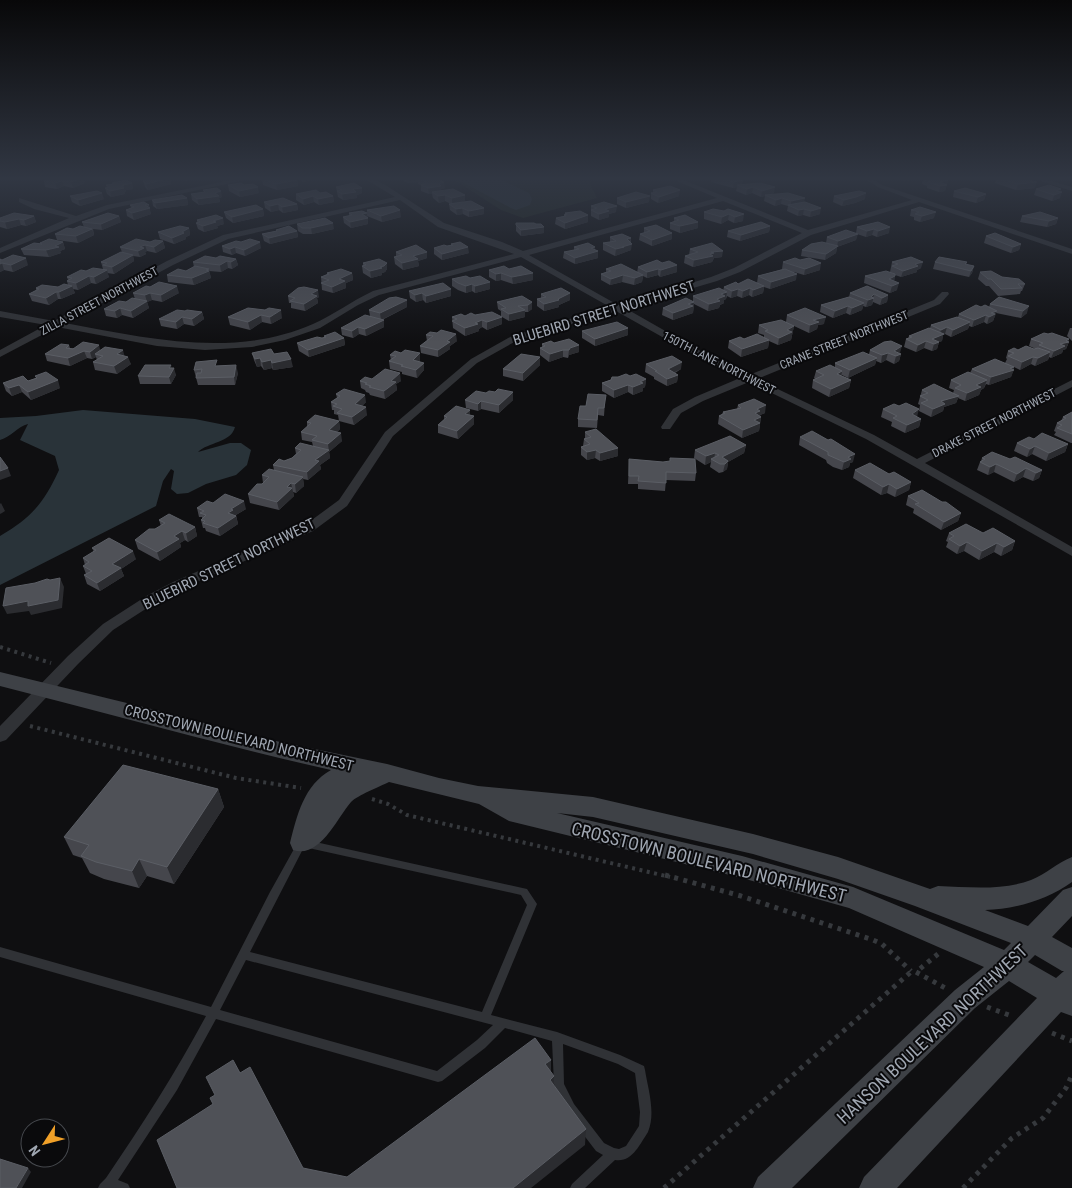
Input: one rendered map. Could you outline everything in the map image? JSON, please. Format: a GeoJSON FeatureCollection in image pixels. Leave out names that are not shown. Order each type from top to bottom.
{"type":"FeatureCollection","features":[{"type":"Feature","properties":{"kind":"main road"},"geometry":{"type":"LineString","coordinates":[[922,897],[988,900],[1015,896],[1046,885],[1072,868]]}},
{"type":"Feature","properties":{"kind":"main road","name":"HANSON BOULEVARD NORTHWEST"},"geometry":{"type":"LineString","coordinates":[[1008,965],[1033,940]]}},
{"type":"Feature","properties":{"kind":"street"},"geometry":{"type":"LineString","coordinates":[[0,251],[43,232]]}},
{"type":"Feature","properties":{"kind":"street","name":"ZILLA STREET NORTHWEST"},"geometry":{"type":"LineString","coordinates":[[0,354],[170,263],[226,236],[242,232]]}},
{"type":"Feature","properties":{"kind":"street","name":"150TH LANE NORTHWEST"},"geometry":{"type":"LineString","coordinates":[[464,232],[522,254],[748,379],[870,437],[1072,552]]}},
{"type":"Feature","properties":{"kind":"street"},"geometry":{"type":"LineString","coordinates":[[0,314],[157,343],[184,346],[232,347],[282,338],[317,326],[355,303],[376,293],[601,232]]}},
{"type":"Feature","properties":{"kind":"street"},"geometry":{"type":"LineString","coordinates":[[1014,232],[1072,252]]}},
{"type":"Feature","properties":{"kind":"street","name":"BLUEBIRD STREET NORTHWEST"},"geometry":{"type":"LineString","coordinates":[[0,736],[108,627],[153,598],[178,585],[309,528],[343,503],[388,434],[474,361],[515,338],[714,279],[738,270],[808,233]]}},
{"type":"Feature","properties":{"kind":"street","name":"CRANE STREET NORTHWEST"},"geometry":{"type":"LineString","coordinates":[[666,427],[676,411],[699,399],[936,302],[945,294]]}},
{"type":"Feature","properties":{"kind":"street","name":"DRAKE STREET NORTHWEST"},"geometry":{"type":"LineString","coordinates":[[917,463],[1072,383]]}},
{"type":"Feature","properties":{"kind":"street","name":"CROSSTOWN BOULEVARD NORTHWEST"},"geometry":{"type":"LineString","coordinates":[[0,679],[176,723],[247,743],[478,795],[593,807],[668,823],[838,868],[922,897],[1033,940],[1072,962]]}},
{"type":"Feature","properties":{"kind":"street"},"geometry":{"type":"LineString","coordinates":[[302,843],[307,821],[320,791],[334,777],[356,768]]}},
{"type":"Feature","properties":{"kind":"street"},"geometry":{"type":"LineString","coordinates":[[302,843],[325,822],[344,794],[387,774]]}},
{"type":"Feature","properties":{"kind":"street","name":"CROSSTOWN BOULEVARD NORTHWEST"},"geometry":{"type":"LineString","coordinates":[[478,795],[509,811],[742,867],[853,898],[1068,993]]}},
{"type":"Feature","properties":{"kind":"street","name":"HANSON BOULEVARD NORTHWEST"},"geometry":{"type":"LineString","coordinates":[[1033,940],[1072,898]]}},
{"type":"Feature","properties":{"kind":"street","name":"HANSON BOULEVARD NORTHWEST"},"geometry":{"type":"LineString","coordinates":[[769,1188],[965,998],[1008,965]]}},
{"type":"Feature","properties":{"kind":"street"},"geometry":{"type":"LineString","coordinates":[[875,1188],[1068,993]]}},
{"type":"Feature","properties":{"kind":"lane"},"geometry":{"type":"LineString","coordinates":[[124,1188],[107,1185],[156,1115],[192,1055],[302,843],[524,892],[532,904],[485,1018]]}},
{"type":"Feature","properties":{"kind":"lane"},"geometry":{"type":"LineString","coordinates":[[0,952],[438,1077],[481,1044],[503,1023]]}},
{"type":"Feature","properties":{"kind":"lane"},"geometry":{"type":"LineString","coordinates":[[243,955],[557,1037],[620,1060],[640,1070],[646,1112],[644,1128],[630,1150],[620,1155],[613,1154],[600,1147],[570,1108],[559,1084],[557,1037]]}},
{"type":"Feature","properties":{"kind":"lane"},"geometry":{"type":"LineString","coordinates":[[576,1188],[613,1154]]}},
{"type":"Feature","properties":{"kind":"path"},"geometry":{"type":"LineString","coordinates":[[0,647],[66,668]]}},
{"type":"Feature","properties":{"kind":"path"},"geometry":{"type":"LineString","coordinates":[[32,727],[228,776],[303,789]]}},
{"type":"Feature","properties":{"kind":"path"},"geometry":{"type":"LineString","coordinates":[[366,798],[388,804],[407,815],[667,876],[741,896],[854,932],[882,944],[913,972],[664,1188]]}},
{"type":"Feature","properties":{"kind":"path"},"geometry":{"type":"LineString","coordinates":[[963,1188],[1012,1138],[1043,1118],[1054,1107],[1072,1075]]}},
{"type":"Feature","properties":{"kind":"shaded area"},"geometry":{"type":"Polygon","coordinates":[[[83,410],[195,419],[235,427],[229,436],[198,452],[230,443],[241,443],[251,450],[247,465],[236,475],[206,484],[188,493],[177,494],[171,489],[174,471],[171,469],[163,481],[156,506],[0,585],[0,536],[20,523],[36,509],[48,492],[59,470],[55,456],[20,440],[28,424],[0,440],[0,418],[83,410]]]}},
{"type":"Feature","properties":{"kind":"building"},"geometry":{"type":"Polygon","coordinates":[[[58,232],[84,232],[76,236],[55,234],[58,232]]]}},
{"type":"Feature","properties":{"kind":"building"},"geometry":{"type":"Polygon","coordinates":[[[159,232],[184,233],[172,238],[159,232]]]}},
{"type":"Feature","properties":{"kind":"building"},"geometry":{"type":"Polygon","coordinates":[[[270,232],[291,232],[269,238],[262,234],[270,232]]]}},
{"type":"Feature","properties":{"kind":"building"},"geometry":{"type":"Polygon","coordinates":[[[645,232],[672,233],[652,240],[640,234],[645,232]]]}},
{"type":"Feature","properties":{"kind":"building"},"geometry":{"type":"Polygon","coordinates":[[[733,232],[749,232],[741,235],[733,232]]]}},
{"type":"Feature","properties":{"kind":"building"},"geometry":{"type":"Polygon","coordinates":[[[839,232],[858,234],[838,241],[827,237],[839,232]]]}},
{"type":"Feature","properties":{"kind":"building"},"geometry":{"type":"Polygon","coordinates":[[[995,233],[1021,244],[1013,247],[986,236],[995,233]]]}},
{"type":"Feature","properties":{"kind":"building"},"geometry":{"type":"Polygon","coordinates":[[[622,234],[631,238],[627,239],[632,244],[616,249],[603,243],[616,241],[610,237],[622,234]]]}},
{"type":"Feature","properties":{"kind":"building"},"geometry":{"type":"Polygon","coordinates":[[[49,239],[63,242],[55,246],[59,247],[46,250],[21,249],[34,243],[42,244],[40,243],[49,239]]]}},
{"type":"Feature","properties":{"kind":"building"},"geometry":{"type":"Polygon","coordinates":[[[136,239],[150,242],[155,240],[163,241],[154,247],[145,245],[140,247],[144,248],[138,251],[120,247],[136,239]]]}},
{"type":"Feature","properties":{"kind":"building"},"geometry":{"type":"Polygon","coordinates":[[[250,239],[260,242],[244,250],[235,247],[230,249],[222,246],[236,241],[241,242],[250,239]]]}},
{"type":"Feature","properties":{"kind":"building"},"geometry":{"type":"Polygon","coordinates":[[[460,242],[468,247],[442,254],[434,248],[453,245],[451,244],[460,242]]]}},
{"type":"Feature","properties":{"kind":"building"},"geometry":{"type":"Polygon","coordinates":[[[822,242],[838,246],[826,254],[802,250],[811,244],[822,242]]]}},
{"type":"Feature","properties":{"kind":"building"},"geometry":{"type":"Polygon","coordinates":[[[588,243],[595,247],[591,248],[598,251],[575,258],[564,252],[579,249],[574,247],[588,243]]]}},
{"type":"Feature","properties":{"kind":"building"},"geometry":{"type":"Polygon","coordinates":[[[712,243],[723,251],[711,252],[714,253],[710,254],[713,256],[694,260],[685,256],[698,252],[690,249],[712,243]]]}},
{"type":"Feature","properties":{"kind":"building"},"geometry":{"type":"Polygon","coordinates":[[[416,245],[427,252],[413,256],[418,259],[402,263],[394,257],[402,255],[396,252],[416,245]]]}},
{"type":"Feature","properties":{"kind":"building"},"geometry":{"type":"Polygon","coordinates":[[[121,252],[133,255],[112,267],[103,265],[107,263],[101,262],[121,252]]]}},
{"type":"Feature","properties":{"kind":"building"},"geometry":{"type":"Polygon","coordinates":[[[13,255],[26,258],[11,265],[0,264],[0,259],[2,260],[13,255]]]}},
{"type":"Feature","properties":{"kind":"building"},"geometry":{"type":"Polygon","coordinates":[[[205,256],[236,259],[220,265],[193,262],[205,256]]]}},
{"type":"Feature","properties":{"kind":"building"},"geometry":{"type":"Polygon","coordinates":[[[911,257],[923,262],[915,264],[918,266],[903,271],[892,266],[898,264],[892,262],[911,257]]]}},
{"type":"Feature","properties":{"kind":"building"},"geometry":{"type":"Polygon","coordinates":[[[939,257],[967,262],[965,264],[974,266],[971,271],[935,262],[939,257]]]}},
{"type":"Feature","properties":{"kind":"building"},"geometry":{"type":"Polygon","coordinates":[[[795,258],[800,260],[809,258],[821,263],[805,269],[783,262],[795,258]]]}},
{"type":"Feature","properties":{"kind":"building"},"geometry":{"type":"Polygon","coordinates":[[[379,259],[387,263],[380,267],[382,268],[370,271],[362,266],[366,265],[363,263],[379,259]]]}},
{"type":"Feature","properties":{"kind":"building"},"geometry":{"type":"Polygon","coordinates":[[[657,260],[662,263],[669,261],[677,265],[647,272],[638,267],[657,260]]]}},
{"type":"Feature","properties":{"kind":"building"},"geometry":{"type":"Polygon","coordinates":[[[621,264],[643,275],[635,278],[623,275],[611,279],[601,274],[611,271],[606,269],[621,264]]]}},
{"type":"Feature","properties":{"kind":"building"},"geometry":{"type":"Polygon","coordinates":[[[195,266],[209,269],[206,270],[209,271],[192,278],[167,275],[178,269],[186,271],[195,266]]]}},
{"type":"Feature","properties":{"kind":"building"},"geometry":{"type":"Polygon","coordinates":[[[504,266],[509,269],[521,266],[533,273],[512,277],[501,273],[496,274],[489,270],[504,266]]]}},
{"type":"Feature","properties":{"kind":"building"},"geometry":{"type":"Polygon","coordinates":[[[93,268],[107,270],[76,283],[67,281],[72,278],[67,277],[81,270],[86,271],[93,268]]]}},
{"type":"Feature","properties":{"kind":"building"},"geometry":{"type":"Polygon","coordinates":[[[341,269],[352,273],[339,279],[345,281],[332,287],[321,283],[329,280],[321,277],[341,269]]]}},
{"type":"Feature","properties":{"kind":"building"},"geometry":{"type":"Polygon","coordinates":[[[785,269],[797,274],[771,282],[758,276],[785,269]]]}},
{"type":"Feature","properties":{"kind":"building"},"geometry":{"type":"Polygon","coordinates":[[[886,271],[895,274],[895,276],[889,279],[899,283],[892,286],[865,276],[886,271]]]}},
{"type":"Feature","properties":{"kind":"building"},"geometry":{"type":"Polygon","coordinates":[[[991,271],[1002,277],[1019,279],[1025,284],[1018,284],[1022,288],[1001,289],[980,272],[991,271]]]}},
{"type":"Feature","properties":{"kind":"building"},"geometry":{"type":"Polygon","coordinates":[[[466,276],[470,278],[480,276],[490,282],[466,286],[452,279],[466,276]]]}},
{"type":"Feature","properties":{"kind":"building"},"geometry":{"type":"Polygon","coordinates":[[[748,279],[764,286],[743,291],[738,289],[732,291],[724,287],[736,282],[738,284],[748,279]]]}},
{"type":"Feature","properties":{"kind":"building"},"geometry":{"type":"Polygon","coordinates":[[[159,282],[177,286],[161,295],[133,293],[146,286],[150,287],[159,282]]]}},
{"type":"Feature","properties":{"kind":"building"},"geometry":{"type":"Polygon","coordinates":[[[443,283],[451,289],[426,296],[422,293],[415,295],[409,291],[443,283]]]}},
{"type":"Feature","properties":{"kind":"building"},"geometry":{"type":"Polygon","coordinates":[[[64,284],[72,286],[46,298],[29,294],[39,289],[36,288],[42,285],[58,287],[64,284]]]}},
{"type":"Feature","properties":{"kind":"building"},"geometry":{"type":"Polygon","coordinates":[[[867,286],[888,295],[882,298],[874,294],[871,297],[874,298],[868,300],[850,293],[867,286]]]}},
{"type":"Feature","properties":{"kind":"building"},"geometry":{"type":"Polygon","coordinates":[[[304,287],[318,290],[311,294],[317,296],[304,304],[290,301],[295,298],[288,296],[298,288],[304,287]]]}},
{"type":"Feature","properties":{"kind":"building"},"geometry":{"type":"Polygon","coordinates":[[[561,288],[570,293],[559,300],[544,304],[537,299],[546,297],[541,294],[561,288]]]}},
{"type":"Feature","properties":{"kind":"building"},"geometry":{"type":"Polygon","coordinates":[[[719,288],[727,292],[721,294],[725,296],[717,299],[720,301],[709,304],[693,296],[719,288]]]}},
{"type":"Feature","properties":{"kind":"building"},"geometry":{"type":"Polygon","coordinates":[[[522,296],[532,302],[528,305],[518,306],[525,310],[509,314],[501,309],[506,308],[497,302],[522,296]]]}},
{"type":"Feature","properties":{"kind":"building"},"geometry":{"type":"Polygon","coordinates":[[[396,297],[407,300],[380,313],[369,310],[389,298],[396,297]]]}},
{"type":"Feature","properties":{"kind":"building"},"geometry":{"type":"Polygon","coordinates":[[[849,297],[864,303],[852,308],[848,306],[835,311],[821,305],[849,297]]]}},
{"type":"Feature","properties":{"kind":"building"},"geometry":{"type":"Polygon","coordinates":[[[999,297],[1029,306],[1023,311],[990,304],[999,297]]]}},
{"type":"Feature","properties":{"kind":"building"},"geometry":{"type":"Polygon","coordinates":[[[132,298],[147,301],[131,311],[120,308],[115,311],[104,309],[119,301],[126,302],[132,298]]]}},
{"type":"Feature","properties":{"kind":"building"},"geometry":{"type":"Polygon","coordinates":[[[686,298],[694,302],[688,304],[693,306],[673,313],[663,308],[686,298]]]}},
{"type":"Feature","properties":{"kind":"building"},"geometry":{"type":"Polygon","coordinates":[[[976,305],[981,307],[985,305],[997,311],[991,313],[995,314],[989,317],[986,315],[974,320],[959,314],[976,305]]]}},
{"type":"Feature","properties":{"kind":"building"},"geometry":{"type":"Polygon","coordinates":[[[248,308],[281,310],[270,317],[261,315],[248,322],[228,317],[248,308]]]}},
{"type":"Feature","properties":{"kind":"building"},"geometry":{"type":"Polygon","coordinates":[[[805,308],[826,317],[813,320],[819,322],[810,325],[787,315],[805,308]]]}},
{"type":"Feature","properties":{"kind":"building"},"geometry":{"type":"Polygon","coordinates":[[[177,310],[202,312],[192,319],[182,317],[176,322],[159,319],[177,310]]]}},
{"type":"Feature","properties":{"kind":"building"},"geometry":{"type":"Polygon","coordinates":[[[492,312],[502,317],[487,322],[482,320],[475,323],[478,324],[465,328],[452,321],[457,319],[452,317],[461,314],[465,316],[471,313],[475,315],[492,312]]]}},
{"type":"Feature","properties":{"kind":"building"},"geometry":{"type":"Polygon","coordinates":[[[365,315],[384,320],[365,329],[358,327],[352,331],[341,328],[365,315]]]}},
{"type":"Feature","properties":{"kind":"building"},"geometry":{"type":"Polygon","coordinates":[[[957,317],[970,322],[953,330],[947,327],[941,330],[931,325],[957,317]]]}},
{"type":"Feature","properties":{"kind":"building"},"geometry":{"type":"Polygon","coordinates":[[[781,320],[794,326],[787,330],[792,332],[779,338],[765,331],[768,330],[759,325],[781,320]]]}},
{"type":"Feature","properties":{"kind":"building"},"geometry":{"type":"Polygon","coordinates":[[[617,322],[628,328],[595,339],[582,331],[617,322]]]}},
{"type":"Feature","properties":{"kind":"building"},"geometry":{"type":"Polygon","coordinates":[[[929,328],[944,334],[932,339],[939,342],[934,344],[926,341],[918,345],[906,339],[912,337],[909,336],[929,328]]]}},
{"type":"Feature","properties":{"kind":"building"},"geometry":{"type":"Polygon","coordinates":[[[441,330],[456,334],[447,341],[450,342],[438,350],[420,346],[433,336],[426,335],[430,332],[437,333],[441,330]]]}},
{"type":"Feature","properties":{"kind":"building"},"geometry":{"type":"Polygon","coordinates":[[[335,332],[344,338],[308,350],[297,343],[317,337],[326,337],[324,336],[335,332]]]}},
{"type":"Feature","properties":{"kind":"building"},"geometry":{"type":"Polygon","coordinates":[[[1044,333],[1052,333],[1069,339],[1066,341],[1069,342],[1060,344],[1065,346],[1054,351],[1039,345],[1043,343],[1031,339],[1044,333]]]}},
{"type":"Feature","properties":{"kind":"building"},"geometry":{"type":"Polygon","coordinates":[[[757,334],[769,340],[742,349],[729,341],[740,337],[744,339],[757,334]]]}},
{"type":"Feature","properties":{"kind":"building"},"geometry":{"type":"Polygon","coordinates":[[[569,339],[579,345],[569,350],[550,354],[540,348],[545,346],[542,344],[551,341],[554,343],[569,339]]]}},
{"type":"Feature","properties":{"kind":"building"},"geometry":{"type":"Polygon","coordinates":[[[891,341],[902,346],[894,351],[901,354],[896,356],[888,353],[882,355],[870,350],[884,342],[891,341]]]}},
{"type":"Feature","properties":{"kind":"building"},"geometry":{"type":"Polygon","coordinates":[[[83,342],[99,345],[90,352],[84,351],[68,358],[45,354],[61,344],[69,345],[66,348],[73,349],[83,342]]]}},
{"type":"Feature","properties":{"kind":"building"},"geometry":{"type":"Polygon","coordinates":[[[1026,346],[1050,352],[1038,358],[1033,357],[1022,362],[1008,356],[1014,353],[1008,351],[1014,348],[1018,350],[1026,346]]]}},
{"type":"Feature","properties":{"kind":"building"},"geometry":{"type":"Polygon","coordinates":[[[105,347],[123,350],[117,354],[128,357],[114,366],[93,362],[103,356],[95,354],[105,347]]]}},
{"type":"Feature","properties":{"kind":"building"},"geometry":{"type":"Polygon","coordinates":[[[271,349],[274,354],[287,352],[291,359],[272,363],[271,360],[262,362],[260,358],[255,359],[252,353],[271,349]]]}},
{"type":"Feature","properties":{"kind":"building"},"geometry":{"type":"Polygon","coordinates":[[[405,350],[420,353],[413,360],[424,363],[416,370],[389,361],[396,356],[390,355],[395,351],[401,353],[405,350]]]}},
{"type":"Feature","properties":{"kind":"building"},"geometry":{"type":"Polygon","coordinates":[[[863,352],[877,358],[850,370],[835,363],[863,352]]]}},
{"type":"Feature","properties":{"kind":"building"},"geometry":{"type":"Polygon","coordinates":[[[521,354],[540,357],[523,373],[503,369],[521,354]]]}},
{"type":"Feature","properties":{"kind":"building"},"geometry":{"type":"Polygon","coordinates":[[[672,356],[682,362],[668,369],[678,375],[667,379],[646,364],[672,356]]]}},
{"type":"Feature","properties":{"kind":"building"},"geometry":{"type":"Polygon","coordinates":[[[995,359],[1014,367],[1010,368],[1014,370],[991,377],[972,369],[995,359]]]}},
{"type":"Feature","properties":{"kind":"building"},"geometry":{"type":"Polygon","coordinates":[[[217,360],[215,366],[236,365],[234,377],[196,378],[197,373],[201,373],[202,369],[194,370],[196,362],[217,360]]]}},
{"type":"Feature","properties":{"kind":"building"},"geometry":{"type":"Polygon","coordinates":[[[145,365],[171,365],[169,368],[174,368],[169,377],[138,376],[145,365]]]}},
{"type":"Feature","properties":{"kind":"building"},"geometry":{"type":"Polygon","coordinates":[[[830,365],[842,371],[837,374],[851,380],[831,389],[813,380],[824,375],[816,371],[830,365]]]}},
{"type":"Feature","properties":{"kind":"building"},"geometry":{"type":"Polygon","coordinates":[[[385,369],[400,373],[391,381],[396,382],[384,391],[369,387],[371,386],[360,381],[365,377],[372,379],[385,369]]]}},
{"type":"Feature","properties":{"kind":"building"},"geometry":{"type":"Polygon","coordinates":[[[46,372],[58,380],[28,392],[19,385],[9,388],[3,383],[23,376],[28,381],[46,372]]]}},
{"type":"Feature","properties":{"kind":"building"},"geometry":{"type":"Polygon","coordinates":[[[968,372],[987,380],[976,385],[981,387],[967,393],[955,388],[961,385],[951,380],[968,372]]]}},
{"type":"Feature","properties":{"kind":"building"},"geometry":{"type":"Polygon","coordinates":[[[626,374],[630,376],[636,374],[646,379],[640,382],[643,383],[633,387],[628,385],[614,390],[602,383],[611,380],[612,377],[626,374]]]}},
{"type":"Feature","properties":{"kind":"building"},"geometry":{"type":"Polygon","coordinates":[[[934,384],[959,396],[941,401],[945,404],[933,409],[921,403],[928,400],[920,396],[928,393],[922,390],[934,384]]]}},
{"type":"Feature","properties":{"kind":"building"},"geometry":{"type":"Polygon","coordinates":[[[344,389],[365,395],[355,404],[366,407],[352,417],[337,413],[342,409],[333,406],[337,404],[331,402],[340,396],[336,394],[344,389]]]}},
{"type":"Feature","properties":{"kind":"building"},"geometry":{"type":"Polygon","coordinates":[[[498,389],[513,392],[499,405],[481,401],[478,404],[465,400],[476,391],[486,393],[489,391],[495,392],[498,389]]]}},
{"type":"Feature","properties":{"kind":"building"},"geometry":{"type":"Polygon","coordinates":[[[588,394],[606,395],[604,408],[598,408],[597,420],[578,419],[580,406],[586,406],[588,394]]]}},
{"type":"Feature","properties":{"kind":"building"},"geometry":{"type":"Polygon","coordinates":[[[754,399],[766,405],[757,409],[760,411],[755,413],[761,417],[754,420],[760,423],[743,430],[719,416],[725,413],[723,412],[741,408],[738,405],[754,399]]]}},
{"type":"Feature","properties":{"kind":"building"},"geometry":{"type":"Polygon","coordinates":[[[906,403],[919,409],[912,414],[921,419],[907,425],[893,418],[897,416],[883,409],[894,404],[899,406],[906,403]]]}},
{"type":"Feature","properties":{"kind":"building"},"geometry":{"type":"Polygon","coordinates":[[[456,406],[470,410],[465,414],[474,416],[457,431],[438,425],[447,417],[444,416],[456,406]]]}},
{"type":"Feature","properties":{"kind":"building"},"geometry":{"type":"Polygon","coordinates":[[[1072,412],[1072,434],[1057,428],[1062,425],[1057,423],[1072,412]]]}},
{"type":"Feature","properties":{"kind":"building"},"geometry":{"type":"Polygon","coordinates":[[[315,415],[339,421],[329,430],[341,433],[328,444],[312,440],[317,436],[301,432],[311,423],[307,422],[315,415]]]}},
{"type":"Feature","properties":{"kind":"building"},"geometry":{"type":"Polygon","coordinates":[[[596,429],[618,448],[600,453],[596,450],[587,452],[581,447],[590,444],[584,439],[591,437],[585,432],[596,429]]]}},
{"type":"Feature","properties":{"kind":"building"},"geometry":{"type":"Polygon","coordinates":[[[812,431],[828,440],[831,439],[855,454],[848,457],[851,459],[844,462],[828,455],[828,452],[800,437],[812,431]]]}},
{"type":"Feature","properties":{"kind":"building"},"geometry":{"type":"Polygon","coordinates":[[[1042,433],[1068,444],[1049,453],[1035,446],[1030,449],[1017,443],[1029,437],[1034,439],[1042,433]]]}},
{"type":"Feature","properties":{"kind":"building"},"geometry":{"type":"Polygon","coordinates":[[[730,436],[746,445],[722,457],[728,461],[725,464],[720,464],[711,459],[719,455],[715,453],[706,456],[695,450],[730,436]]]}},
{"type":"Feature","properties":{"kind":"building"},"geometry":{"type":"Polygon","coordinates":[[[300,443],[329,450],[315,460],[319,461],[307,472],[273,465],[279,459],[284,461],[292,458],[301,450],[295,448],[300,443]]]}},
{"type":"Feature","properties":{"kind":"building"},"geometry":{"type":"Polygon","coordinates":[[[992,452],[1010,459],[1015,457],[1042,470],[1036,473],[1026,468],[1017,474],[996,464],[990,467],[980,462],[985,459],[982,458],[992,452]]]}},
{"type":"Feature","properties":{"kind":"building"},"geometry":{"type":"Polygon","coordinates":[[[0,457],[8,468],[0,471],[0,457]]]}},
{"type":"Feature","properties":{"kind":"building"},"geometry":{"type":"Polygon","coordinates":[[[670,458],[695,459],[696,473],[666,472],[666,483],[638,481],[639,476],[629,476],[629,459],[663,462],[670,461],[670,458]]]}},
{"type":"Feature","properties":{"kind":"building"},"geometry":{"type":"Polygon","coordinates":[[[870,463],[889,474],[894,472],[911,482],[897,489],[889,484],[883,487],[855,470],[870,463]]]}},
{"type":"Feature","properties":{"kind":"building"},"geometry":{"type":"Polygon","coordinates":[[[269,469],[303,477],[295,484],[291,483],[287,487],[292,488],[277,502],[248,494],[257,484],[262,484],[269,477],[262,475],[269,469]]]}},
{"type":"Feature","properties":{"kind":"building"},"geometry":{"type":"Polygon","coordinates":[[[922,490],[942,502],[946,502],[961,513],[944,522],[915,504],[919,503],[908,496],[922,490]]]}},
{"type":"Feature","properties":{"kind":"building"},"geometry":{"type":"Polygon","coordinates":[[[225,494],[244,501],[228,513],[236,516],[218,528],[203,523],[205,521],[201,520],[206,515],[200,513],[204,511],[197,508],[207,501],[213,503],[225,494]]]}},
{"type":"Feature","properties":{"kind":"building"},"geometry":{"type":"Polygon","coordinates":[[[169,514],[195,527],[186,533],[182,531],[174,536],[179,539],[157,552],[135,540],[149,529],[155,529],[165,523],[159,520],[169,514]]]}},
{"type":"Feature","properties":{"kind":"building"},"geometry":{"type":"Polygon","coordinates":[[[966,524],[983,533],[993,528],[1015,541],[1004,547],[997,543],[982,551],[967,542],[960,546],[949,539],[954,536],[949,533],[966,524]]]}},
{"type":"Feature","properties":{"kind":"building"},"geometry":{"type":"Polygon","coordinates":[[[109,538],[133,551],[112,564],[121,568],[97,583],[84,575],[92,571],[83,566],[89,562],[83,558],[96,550],[92,548],[109,538]]]}},
{"type":"Feature","properties":{"kind":"building"},"geometry":{"type":"Polygon","coordinates":[[[60,578],[58,600],[28,606],[28,601],[3,606],[6,588],[60,578]]]}},
{"type":"Feature","properties":{"kind":"building"},"geometry":{"type":"Polygon","coordinates":[[[123,765],[218,789],[167,867],[139,859],[132,871],[96,862],[81,856],[89,845],[64,837],[123,765]]]}},
{"type":"Feature","properties":{"kind":"building"},"geometry":{"type":"Polygon","coordinates":[[[535,1038],[551,1060],[545,1064],[554,1076],[550,1080],[586,1129],[513,1188],[177,1188],[157,1140],[213,1104],[210,1098],[215,1095],[206,1077],[233,1060],[240,1073],[250,1067],[303,1168],[347,1177],[535,1038]]]}},
{"type":"Feature","properties":{"kind":"building"},"geometry":{"type":"Polygon","coordinates":[[[0,1159],[20,1165],[20,1168],[28,1168],[16,1188],[0,1188],[0,1159]]]}}]}
